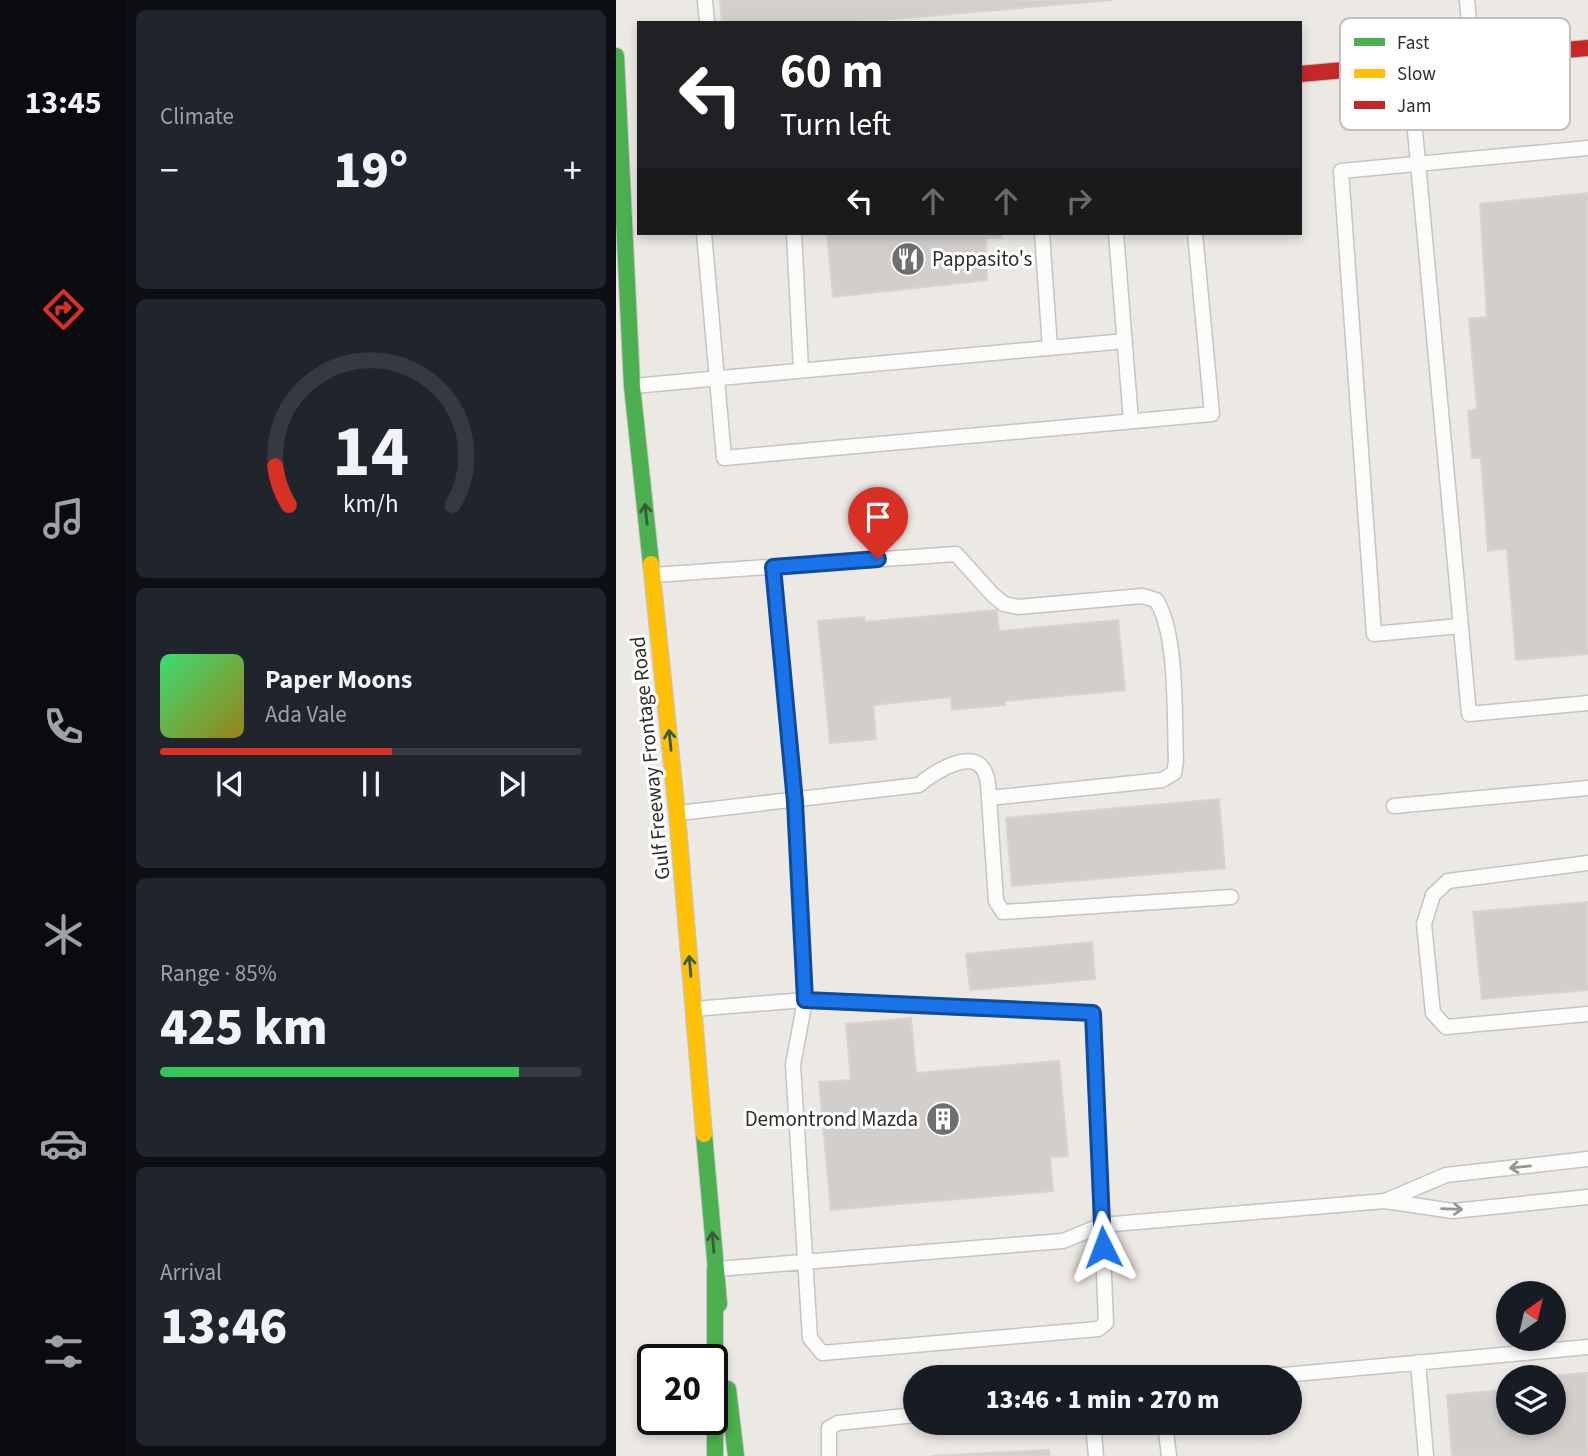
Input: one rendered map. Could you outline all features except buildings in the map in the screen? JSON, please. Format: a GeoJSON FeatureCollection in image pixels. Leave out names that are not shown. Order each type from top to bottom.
{"type":"FeatureCollection","features":[{"type":"Feature","properties":{"kind":"main road"},"geometry":{"type":"LineString","coordinates":[[1570,50],[1588,48]]}},
{"type":"Feature","properties":{"kind":"main road","name":"Gulf Freeway Frontage Road"},"geometry":{"type":"LineString","coordinates":[[616,56],[632,386],[677,813],[715,1270],[736,1456]]}},
{"type":"Feature","properties":{"kind":"main road"},"geometry":{"type":"LineString","coordinates":[[1302,74],[1340,71]]}},
{"type":"Feature","properties":{"kind":"main road"},"geometry":{"type":"LineString","coordinates":[[621,140],[637,138]]}},
{"type":"Feature","properties":{"kind":"main road"},"geometry":{"type":"LineString","coordinates":[[715,1270],[715,1456]]}},
{"type":"Feature","properties":{"kind":"lane"},"geometry":{"type":"LineString","coordinates":[[705,0],[707,21]]}},
{"type":"Feature","properties":{"kind":"lane"},"geometry":{"type":"LineString","coordinates":[[1467,0],[1469,18]]}},
{"type":"Feature","properties":{"kind":"lane"},"geometry":{"type":"LineString","coordinates":[[1415,130],[1469,714],[1588,703]]}},
{"type":"Feature","properties":{"kind":"lane"},"geometry":{"type":"LineString","coordinates":[[1460,626],[1374,634],[1341,171],[1588,148]]}},
{"type":"Feature","properties":{"kind":"lane"},"geometry":{"type":"LineString","coordinates":[[704,235],[724,458],[1212,414],[1195,235]]}},
{"type":"Feature","properties":{"kind":"lane"},"geometry":{"type":"LineString","coordinates":[[793,235],[801,370]]}},
{"type":"Feature","properties":{"kind":"lane"},"geometry":{"type":"LineString","coordinates":[[1042,235],[1050,348]]}},
{"type":"Feature","properties":{"kind":"lane"},"geometry":{"type":"LineString","coordinates":[[1116,235],[1131,421]]}},
{"type":"Feature","properties":{"kind":"lane"},"geometry":{"type":"LineString","coordinates":[[632,386],[1125,341]]}},
{"type":"Feature","properties":{"kind":"lane"},"geometry":{"type":"LineString","coordinates":[[653,575],[956,554],[1004,604],[1018,607],[1142,596],[1156,600],[1163,611],[1171,663],[1174,773],[1162,780],[989,798]]}},
{"type":"Feature","properties":{"kind":"lane"},"geometry":{"type":"LineString","coordinates":[[694,1009],[805,1000],[1093,1013],[1107,1313],[1105,1323],[1098,1329],[822,1353],[810,1338],[793,1065],[805,1000],[795,802],[773,567]]}},
{"type":"Feature","properties":{"kind":"lane"},"geometry":{"type":"LineString","coordinates":[[677,813],[795,802],[919,785],[938,769],[966,761],[978,764],[986,773],[996,901],[1003,912],[1231,897]]}},
{"type":"Feature","properties":{"kind":"lane"},"geometry":{"type":"LineString","coordinates":[[1394,806],[1588,788]]}},
{"type":"Feature","properties":{"kind":"lane"},"geometry":{"type":"LineString","coordinates":[[1588,863],[1448,881],[1433,895],[1424,924],[1433,1013],[1446,1027],[1588,1014]]}},
{"type":"Feature","properties":{"kind":"lane"},"geometry":{"type":"LineString","coordinates":[[1385,1201],[1446,1175],[1588,1159]]}},
{"type":"Feature","properties":{"kind":"lane"},"geometry":{"type":"LineString","coordinates":[[715,1270],[1063,1241],[1102,1224],[1385,1201],[1453,1211],[1588,1197]]}},
{"type":"Feature","properties":{"kind":"lane"},"geometry":{"type":"LineString","coordinates":[[1302,1373],[1588,1347]]}},
{"type":"Feature","properties":{"kind":"lane"},"geometry":{"type":"LineString","coordinates":[[1418,1362],[1426,1456]]}},
{"type":"Feature","properties":{"kind":"lane"},"geometry":{"type":"LineString","coordinates":[[829,1456],[829,1428],[838,1423],[903,1416]]}},
{"type":"Feature","properties":{"kind":"lane"},"geometry":{"type":"LineString","coordinates":[[1094,1435],[1096,1456]]}},
{"type":"Feature","properties":{"kind":"lane"},"geometry":{"type":"LineString","coordinates":[[1166,1435],[1169,1456]]}},
{"type":"Feature","properties":{"kind":"traffic: fast"},"geometry":{"type":"LineString","coordinates":[[616,56],[632,386],[651,564]]}},
{"type":"Feature","properties":{"kind":"traffic: fast"},"geometry":{"type":"LineString","coordinates":[[704,1134],[719,1304]]}},
{"type":"Feature","properties":{"kind":"traffic: fast"},"geometry":{"type":"LineString","coordinates":[[715,1270],[715,1456]]}},
{"type":"Feature","properties":{"kind":"traffic: fast"},"geometry":{"type":"LineString","coordinates":[[728,1389],[736,1456]]}},
{"type":"Feature","properties":{"kind":"traffic: slow"},"geometry":{"type":"LineString","coordinates":[[651,564],[677,813],[704,1134]]}},
{"type":"Feature","properties":{"kind":"traffic: jam"},"geometry":{"type":"LineString","coordinates":[[1570,50],[1588,48]]}},
{"type":"Feature","properties":{"kind":"traffic: jam"},"geometry":{"type":"LineString","coordinates":[[1302,74],[1340,70]]}},
{"type":"Feature","properties":{"kind":"place","name":"Pappasito's"},"geometry":{"type":"Point","coordinates":[908,259]}},
{"type":"Feature","properties":{"kind":"place","name":"Demontrond Mazda"},"geometry":{"type":"Point","coordinates":[943,1119]}},
{"type":"Feature","properties":{"kind":"route"},"geometry":{"type":"LineString","coordinates":[[878,559],[773,567],[795,802],[805,1000],[1093,1013],[1103,1247]]}}]}
